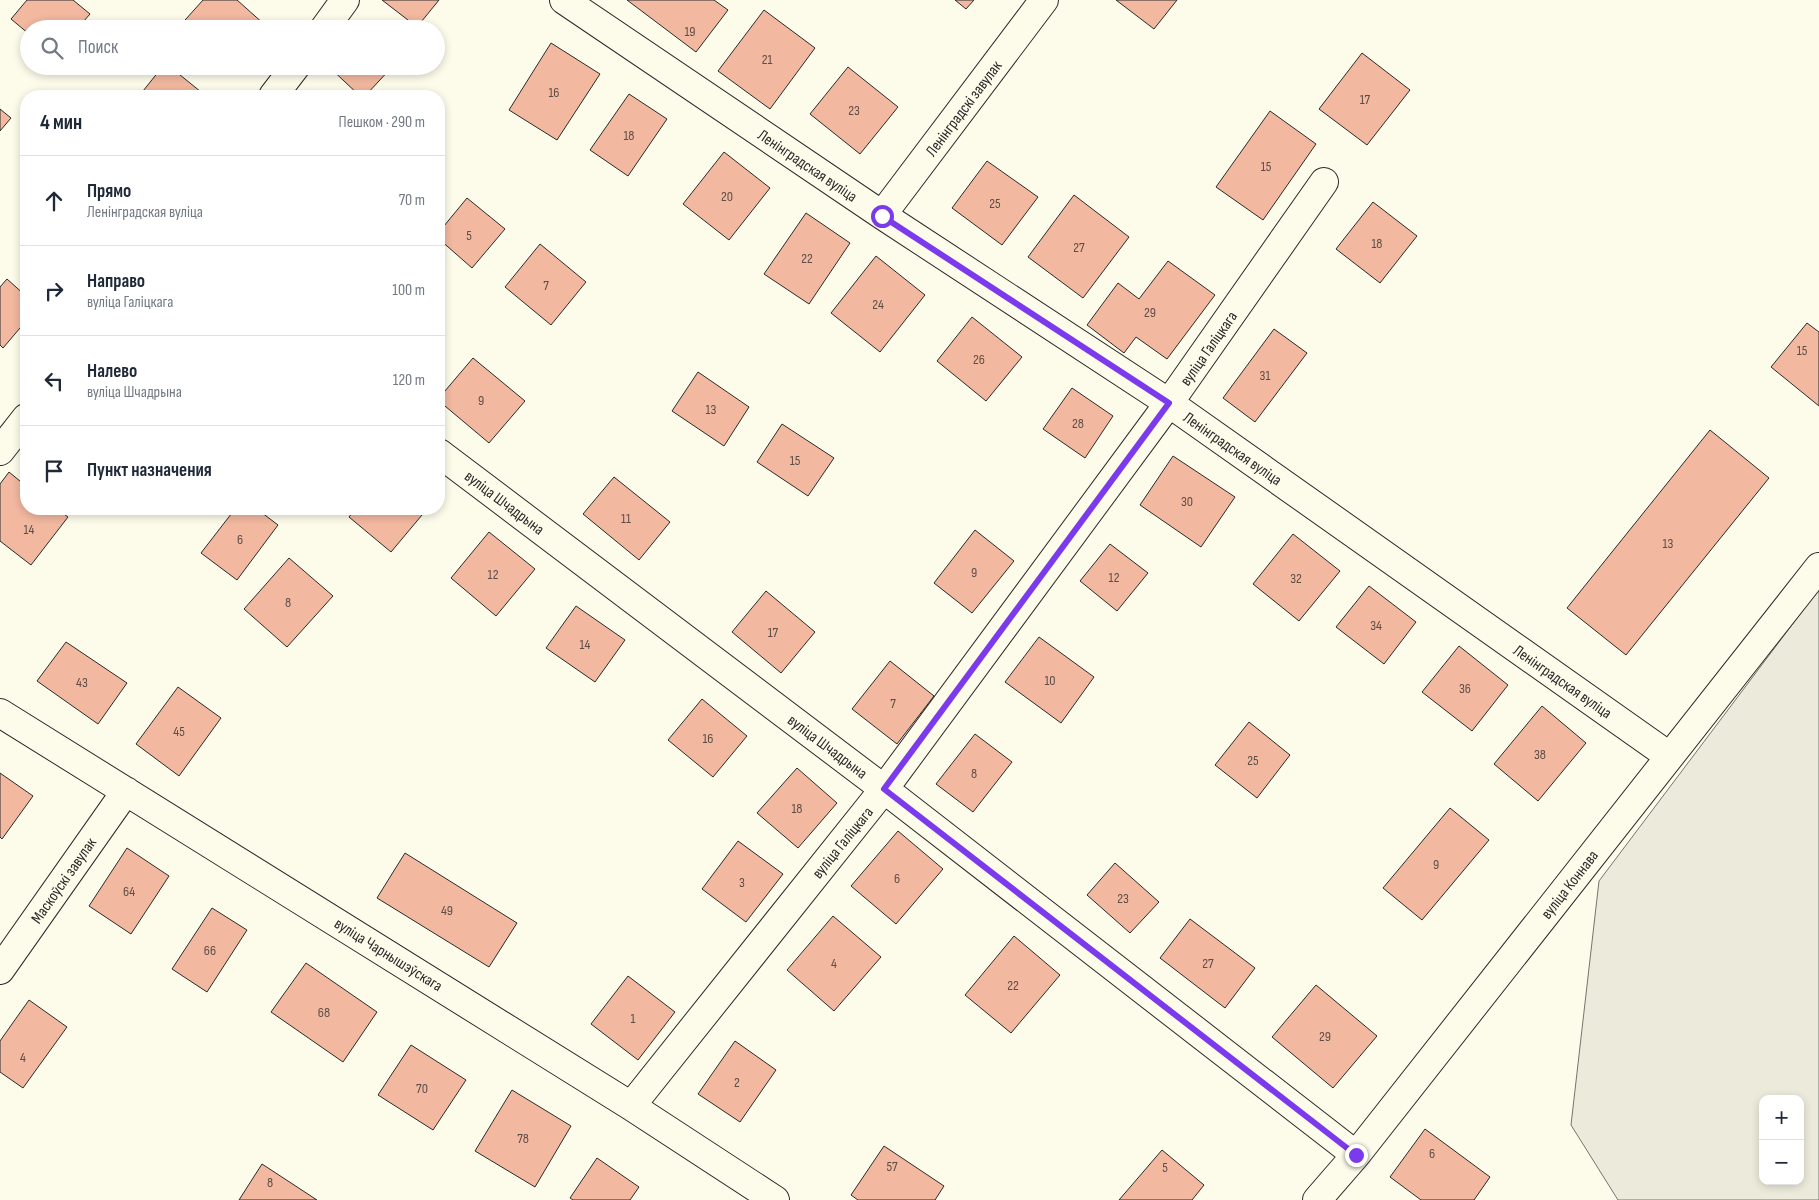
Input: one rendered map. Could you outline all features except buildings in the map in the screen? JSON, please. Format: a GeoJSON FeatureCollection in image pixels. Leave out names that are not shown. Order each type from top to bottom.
{"type":"FeatureCollection","features":[{"type":"Feature","properties":{"kind":"street"},"geometry":{"type":"LineString","coordinates":[[331,20],[345,0]]}},
{"type":"Feature","properties":{"kind":"street","name":"Ленінградская вуліца"},"geometry":{"type":"LineString","coordinates":[[564,0],[882,216],[1169,403],[1669,756]]}},
{"type":"Feature","properties":{"kind":"street","name":"Ленінградскі завулак"},"geometry":{"type":"LineString","coordinates":[[882,216],[1044,0]]}},
{"type":"Feature","properties":{"kind":"street"},"geometry":{"type":"LineString","coordinates":[[278,90],[289,75]]}},
{"type":"Feature","properties":{"kind":"street","name":"вуліца Галіцкага"},"geometry":{"type":"LineString","coordinates":[[631,1106],[884,789],[1169,403],[1324,182]]}},
{"type":"Feature","properties":{"kind":"street"},"geometry":{"type":"LineString","coordinates":[[0,452],[20,426]]}},
{"type":"Feature","properties":{"kind":"street","name":"вуліца Шчадрына"},"geometry":{"type":"LineString","coordinates":[[445,457],[884,789],[1356,1155]]}},
{"type":"Feature","properties":{"kind":"street","name":"вуліца Коннава"},"geometry":{"type":"LineString","coordinates":[[1317,1200],[1356,1155],[1819,567]]}},
{"type":"Feature","properties":{"kind":"street","name":"вуліца Чарнышэўскага"},"geometry":{"type":"LineString","coordinates":[[0,713],[631,1106],[775,1200]]}},
{"type":"Feature","properties":{"kind":"street","name":"Маскоўскі завулак"},"geometry":{"type":"LineString","coordinates":[[0,970],[126,791]]}},
{"type":"Feature","properties":{"kind":"shaded area"},"geometry":{"type":"Polygon","coordinates":[[[1819,589],[1819,1200],[1618,1200],[1571,1125],[1599,881],[1819,589]]]}},
{"type":"Feature","properties":{"kind":"route"},"geometry":{"type":"LineString","coordinates":[[882,216],[1169,403],[884,789],[1356,1155]]}}]}
